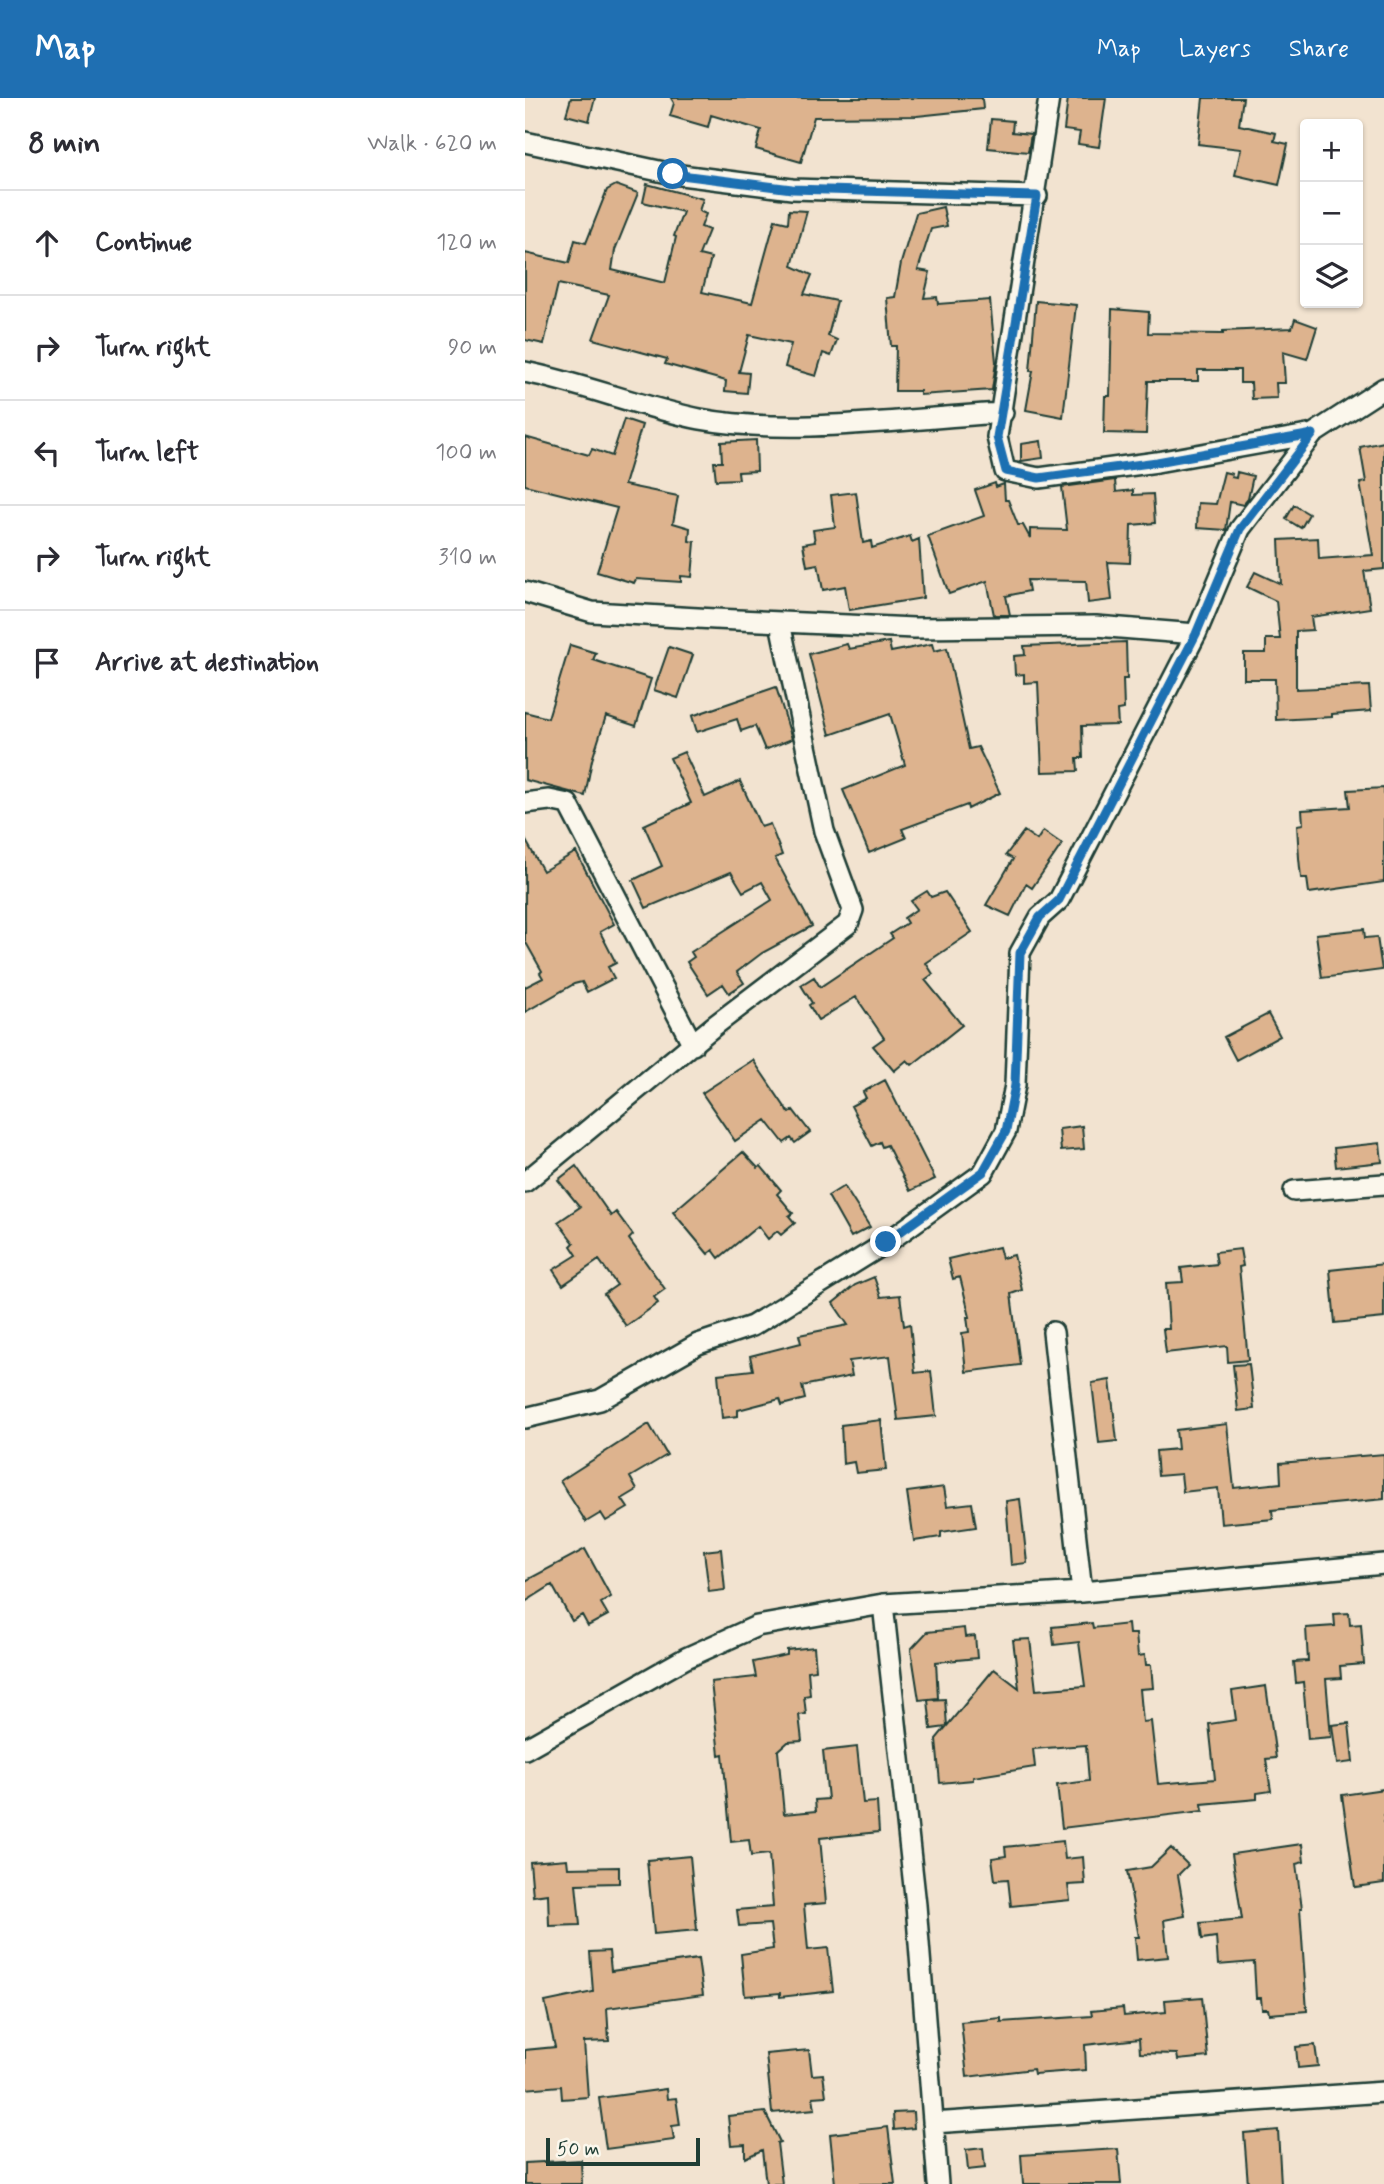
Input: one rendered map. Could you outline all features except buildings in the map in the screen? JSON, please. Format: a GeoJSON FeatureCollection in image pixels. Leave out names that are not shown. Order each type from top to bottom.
{"type":"FeatureCollection","features":[{"type":"Feature","properties":{"kind":"street"},"geometry":{"type":"LineString","coordinates":[[1049,98],[1037,196],[997,437],[1006,471],[1039,478],[1157,462],[1313,434]]}},
{"type":"Feature","properties":{"kind":"street"},"geometry":{"type":"LineString","coordinates":[[525,142],[673,174],[792,189],[1037,196]]}},
{"type":"Feature","properties":{"kind":"street"},"geometry":{"type":"LineString","coordinates":[[525,372],[628,402],[702,419],[790,426],[1003,413]]}},
{"type":"Feature","properties":{"kind":"street"},"geometry":{"type":"LineString","coordinates":[[525,1418],[600,1400],[698,1344],[752,1326],[886,1242],[983,1172],[1006,1131],[1015,1085],[1020,953],[1040,917],[1059,900],[1196,634],[1240,529],[1313,434],[1384,388]]}},
{"type":"Feature","properties":{"kind":"street"},"geometry":{"type":"LineString","coordinates":[[525,592],[592,612],[914,628],[1095,626],[1196,634]]}},
{"type":"Feature","properties":{"kind":"street"},"geometry":{"type":"LineString","coordinates":[[525,1182],[693,1045],[848,924],[853,910],[824,831],[780,623]]}},
{"type":"Feature","properties":{"kind":"street"},"geometry":{"type":"LineString","coordinates":[[525,803],[549,800],[568,804],[693,1045]]}},
{"type":"Feature","properties":{"kind":"street"},"geometry":{"type":"LineString","coordinates":[[1294,1191],[1384,1184]]}},
{"type":"Feature","properties":{"kind":"street"},"geometry":{"type":"LineString","coordinates":[[1053,1332],[1082,1592]]}},
{"type":"Feature","properties":{"kind":"street"},"geometry":{"type":"LineString","coordinates":[[525,1749],[685,1658],[758,1626],[883,1604],[1082,1592],[1384,1564]]}},
{"type":"Feature","properties":{"kind":"street"},"geometry":{"type":"LineString","coordinates":[[883,1604],[916,1905],[938,2184]]}},
{"type":"Feature","properties":{"kind":"street"},"geometry":{"type":"LineString","coordinates":[[933,2123],[1384,2092]]}},
{"type":"Feature","properties":{"kind":"route"},"geometry":{"type":"LineString","coordinates":[[673,174],[792,189],[1037,196],[997,437],[1006,471],[1039,478],[1157,462],[1313,434],[1240,529],[1196,634],[1059,900],[1040,917],[1020,953],[1015,1085],[1006,1131],[983,1172],[886,1242]]}}]}
